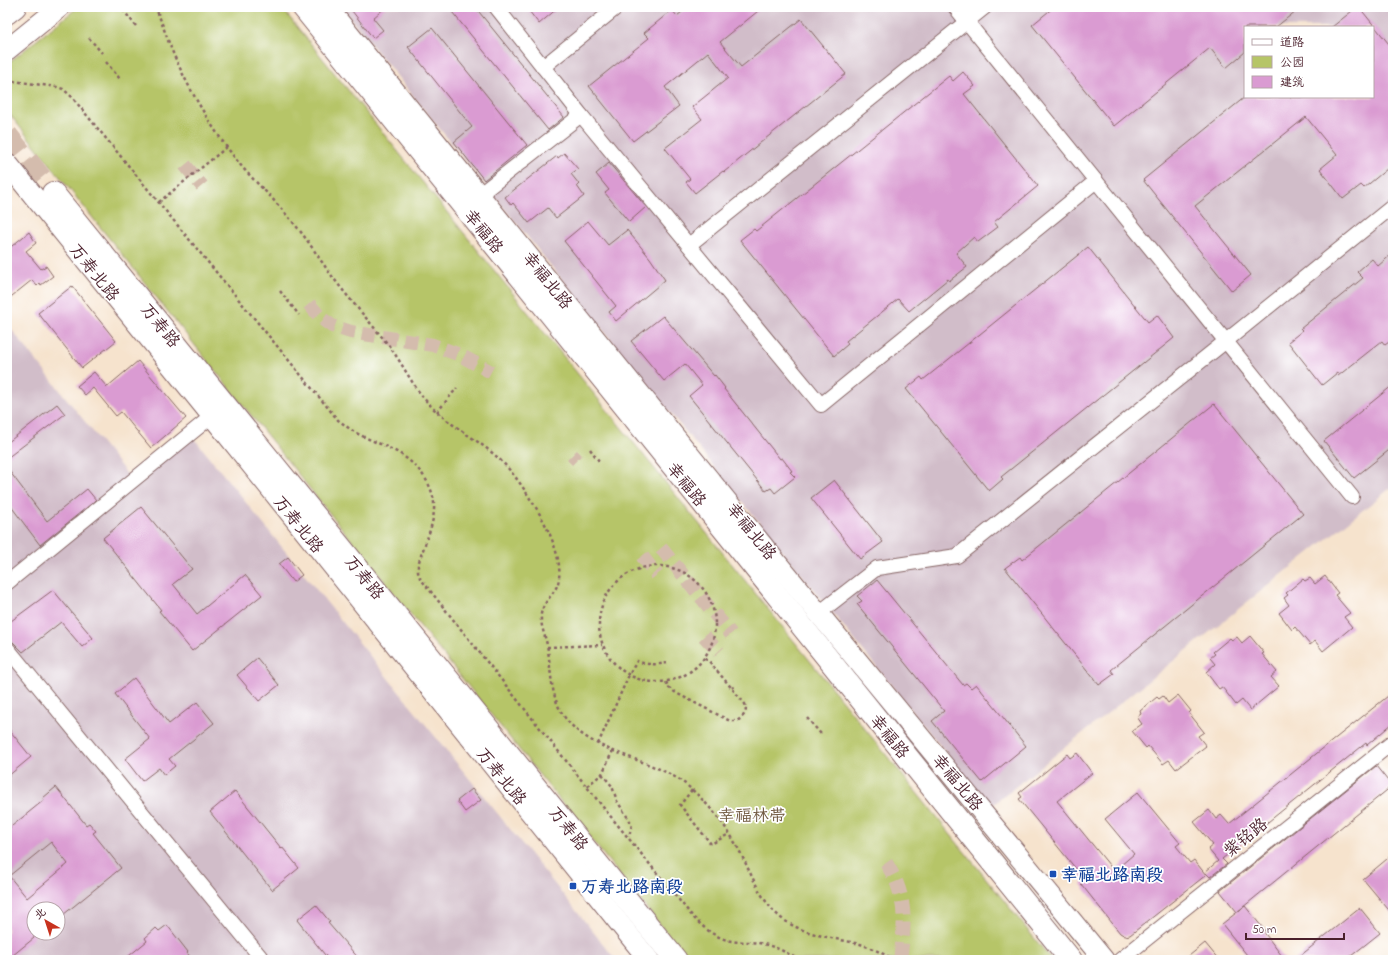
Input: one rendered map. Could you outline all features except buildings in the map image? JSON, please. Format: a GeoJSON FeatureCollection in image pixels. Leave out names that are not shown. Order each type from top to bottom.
{"type":"FeatureCollection","features":[{"type":"Feature","properties":{"kind":"main road"},"geometry":{"type":"LineString","coordinates":[[7,14],[16,7]]}},
{"type":"Feature","properties":{"kind":"main road"},"geometry":{"type":"LineString","coordinates":[[7,50],[60,7]]}},
{"type":"Feature","properties":{"kind":"main road","name":"幸福路"},"geometry":{"type":"LineString","coordinates":[[303,7],[1071,960]]}},
{"type":"Feature","properties":{"kind":"main road","name":"幸福北路"},"geometry":{"type":"LineString","coordinates":[[327,7],[819,613],[1104,960]]}},
{"type":"Feature","properties":{"kind":"main road","name":"万寿北路"},"geometry":{"type":"LineString","coordinates":[[7,164],[650,960]]}},
{"type":"Feature","properties":{"kind":"main road","name":"万寿路"},"geometry":{"type":"LineString","coordinates":[[53,193],[676,960]]}},
{"type":"Feature","properties":{"kind":"street"},"geometry":{"type":"LineString","coordinates":[[496,7],[581,115],[821,404],[1096,182]]}},
{"type":"Feature","properties":{"kind":"street"},"geometry":{"type":"LineString","coordinates":[[543,67],[617,7]]}},
{"type":"Feature","properties":{"kind":"street"},"geometry":{"type":"LineString","coordinates":[[955,7],[1352,497]]}},
{"type":"Feature","properties":{"kind":"street"},"geometry":{"type":"LineString","coordinates":[[689,245],[985,7]]}},
{"type":"Feature","properties":{"kind":"street"},"geometry":{"type":"LineString","coordinates":[[479,195],[581,115]]}},
{"type":"Feature","properties":{"kind":"street"},"geometry":{"type":"LineString","coordinates":[[819,613],[877,568],[957,556],[1393,206]]}},
{"type":"Feature","properties":{"kind":"street"},"geometry":{"type":"LineString","coordinates":[[7,583],[212,416]]}},
{"type":"Feature","properties":{"kind":"street"},"geometry":{"type":"LineString","coordinates":[[7,648],[263,960]]}},
{"type":"Feature","properties":{"kind":"street","name":"紫铭路"},"geometry":{"type":"LineString","coordinates":[[1120,960],[1393,742]]}},
{"type":"Feature","properties":{"kind":"path"},"geometry":{"type":"LineString","coordinates":[[154,7],[157,11],[172,51],[188,84],[227,147],[243,168],[269,194],[306,239],[322,263],[389,346],[421,394],[437,412],[494,454],[505,465],[528,495],[544,521],[556,549],[559,580],[543,606],[541,620],[547,647],[551,682],[557,703],[567,720],[574,728],[598,744],[670,774],[692,790],[709,808],[729,834],[764,897],[780,917],[789,923],[811,933],[873,949],[895,960]]}},
{"type":"Feature","properties":{"kind":"path"},"geometry":{"type":"LineString","coordinates":[[123,10],[136,26]]}},
{"type":"Feature","properties":{"kind":"path"},"geometry":{"type":"LineString","coordinates":[[90,38],[102,53]]}},
{"type":"Feature","properties":{"kind":"path"},"geometry":{"type":"LineString","coordinates":[[106,62],[120,79]]}},
{"type":"Feature","properties":{"kind":"path"},"geometry":{"type":"LineString","coordinates":[[13,81],[57,87],[67,92],[338,420],[359,434],[400,454],[414,466],[428,482],[435,501],[434,512],[418,565],[420,578],[701,926],[709,932],[726,940],[764,944],[785,952],[798,960]]}},
{"type":"Feature","properties":{"kind":"path"},"geometry":{"type":"LineString","coordinates":[[158,202],[227,147]]}},
{"type":"Feature","properties":{"kind":"path"},"geometry":{"type":"LineString","coordinates":[[280,291],[299,315]]}},
{"type":"Feature","properties":{"kind":"path"},"geometry":{"type":"LineString","coordinates":[[437,412],[457,388]]}},
{"type":"Feature","properties":{"kind":"path"},"geometry":{"type":"LineString","coordinates":[[590,449],[599,461]]}},
{"type":"Feature","properties":{"kind":"path"},"geometry":{"type":"LineString","coordinates":[[655,565],[674,568],[691,576],[704,589],[713,605],[716,624],[713,642],[704,659],[691,672],[673,681],[666,682],[652,683],[633,678],[616,667],[604,651],[598,632],[599,612],[607,593],[620,578],[637,569],[655,565]]}},
{"type":"Feature","properties":{"kind":"path"},"geometry":{"type":"LineString","coordinates":[[547,647],[602,645]]}},
{"type":"Feature","properties":{"kind":"path"},"geometry":{"type":"LineString","coordinates":[[666,682],[669,688],[676,693],[730,721],[737,722],[745,713],[745,704],[708,660],[704,659]]}},
{"type":"Feature","properties":{"kind":"path"},"geometry":{"type":"LineString","coordinates":[[598,744],[629,675],[637,661],[655,665],[667,663]]}},
{"type":"Feature","properties":{"kind":"path"},"geometry":{"type":"LineString","coordinates":[[807,718],[821,734]]}},
{"type":"Feature","properties":{"kind":"path"},"geometry":{"type":"LineString","coordinates":[[587,786],[602,774],[613,750]]}},
{"type":"Feature","properties":{"kind":"path"},"geometry":{"type":"LineString","coordinates":[[602,774],[612,786],[617,801],[632,824],[629,837]]}},
{"type":"Feature","properties":{"kind":"path"},"geometry":{"type":"LineString","coordinates":[[692,790],[680,805],[711,844],[729,834]]}},
{"type":"Feature","properties":{"kind":"shaded area"},"geometry":{"type":"Polygon","coordinates":[[[341,7],[1393,7],[1393,486],[990,807],[341,7]]]}},
{"type":"Feature","properties":{"kind":"shaded area"},"geometry":{"type":"Polygon","coordinates":[[[7,324],[130,478],[188,431],[616,960],[7,960],[7,324]]]}},
{"type":"Feature","properties":{"kind":"green space","name":"幸福林带"},"geometry":{"type":"Polygon","coordinates":[[[78,7],[281,7],[1052,960],[688,960],[7,111],[7,64],[78,7]]]}},
{"type":"Feature","properties":{"kind":"tunnel"},"geometry":{"type":"LineString","coordinates":[[7,135],[53,193]]}},
{"type":"Feature","properties":{"kind":"tunnel"},"geometry":{"type":"LineString","coordinates":[[185,165],[202,186]]}},
{"type":"Feature","properties":{"kind":"tunnel"},"geometry":{"type":"LineString","coordinates":[[309,304],[321,318],[332,326],[351,332],[433,345],[460,355],[491,372]]}},
{"type":"Feature","properties":{"kind":"tunnel"},"geometry":{"type":"LineString","coordinates":[[572,455],[577,460]]}},
{"type":"Feature","properties":{"kind":"tunnel"},"geometry":{"type":"LineString","coordinates":[[661,548],[731,634]]}},
{"type":"Feature","properties":{"kind":"tunnel"},"geometry":{"type":"LineString","coordinates":[[642,556],[657,575]]}},
{"type":"Feature","properties":{"kind":"tunnel"},"geometry":{"type":"LineString","coordinates":[[704,636],[719,652]]}},
{"type":"Feature","properties":{"kind":"tunnel"},"geometry":{"type":"LineString","coordinates":[[886,863],[898,887],[903,910],[904,922],[900,960]]}},
{"type":"Feature","properties":{"kind":"place","name":"幸福北路南段"},"geometry":{"type":"Point","coordinates":[1053,874]}},
{"type":"Feature","properties":{"kind":"place","name":"万寿北路南段"},"geometry":{"type":"Point","coordinates":[573,886]}}]}
